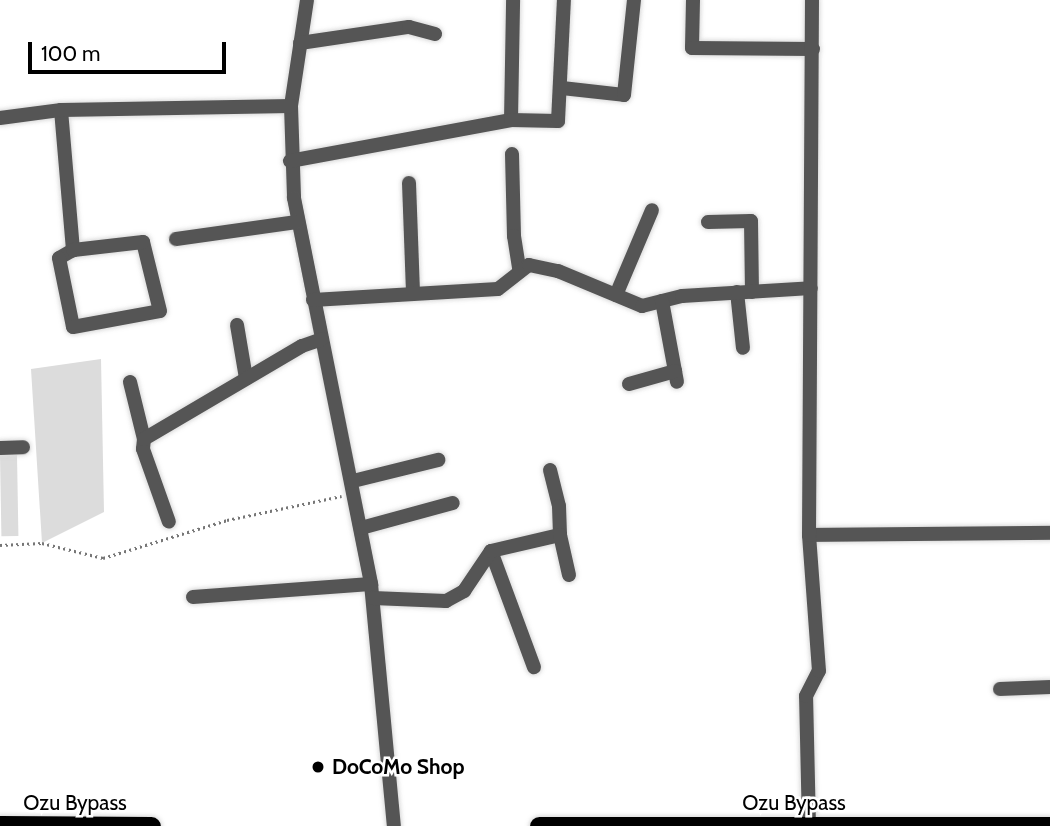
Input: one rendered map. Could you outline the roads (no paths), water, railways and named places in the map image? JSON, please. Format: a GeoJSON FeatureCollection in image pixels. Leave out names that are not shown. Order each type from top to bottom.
{"type":"FeatureCollection","features":[{"type":"Feature","properties":{"kind":"highway","name":"Ozu Bypass"},"geometry":{"type":"LineString","coordinates":[[0,825],[150,826]]}},
{"type":"Feature","properties":{"kind":"highway","name":"Ozu Bypass"},"geometry":{"type":"LineString","coordinates":[[539,826],[1050,825]]}},
{"type":"Feature","properties":{"kind":"street"},"geometry":{"type":"LineString","coordinates":[[307,0],[291,106],[290,161],[297,222],[353,481],[372,591],[394,826]]}},
{"type":"Feature","properties":{"kind":"street"},"geometry":{"type":"LineString","coordinates":[[511,120],[513,0]]}},
{"type":"Feature","properties":{"kind":"street"},"geometry":{"type":"LineString","coordinates":[[290,161],[511,120],[558,121],[562,88],[564,0]]}},
{"type":"Feature","properties":{"kind":"street"},"geometry":{"type":"LineString","coordinates":[[562,88],[624,95],[634,0]]}},
{"type":"Feature","properties":{"kind":"street"},"geometry":{"type":"LineString","coordinates":[[693,0],[692,48],[813,49]]}},
{"type":"Feature","properties":{"kind":"street"},"geometry":{"type":"LineString","coordinates":[[809,826],[806,696],[819,671],[809,535],[812,0]]}},
{"type":"Feature","properties":{"kind":"street"},"geometry":{"type":"LineString","coordinates":[[300,43],[409,27],[435,34]]}},
{"type":"Feature","properties":{"kind":"street"},"geometry":{"type":"LineString","coordinates":[[0,118],[61,110],[291,106]]}},
{"type":"Feature","properties":{"kind":"street"},"geometry":{"type":"LineString","coordinates":[[61,110],[73,250]]}},
{"type":"Feature","properties":{"kind":"street"},"geometry":{"type":"LineString","coordinates":[[512,154],[514,236],[520,272]]}},
{"type":"Feature","properties":{"kind":"street"},"geometry":{"type":"LineString","coordinates":[[409,183],[413,292]]}},
{"type":"Feature","properties":{"kind":"street"},"geometry":{"type":"LineString","coordinates":[[617,295],[652,210]]}},
{"type":"Feature","properties":{"kind":"street"},"geometry":{"type":"LineString","coordinates":[[176,239],[297,222]]}},
{"type":"Feature","properties":{"kind":"street"},"geometry":{"type":"LineString","coordinates":[[708,222],[751,222],[744,292],[743,348]]}},
{"type":"Feature","properties":{"kind":"street"},"geometry":{"type":"LineString","coordinates":[[143,242],[160,311],[73,327],[59,258],[73,250],[143,242]]}},
{"type":"Feature","properties":{"kind":"street"},"geometry":{"type":"LineString","coordinates":[[313,300],[498,289],[529,265],[558,271],[642,306],[662,301],[744,292],[811,288]]}},
{"type":"Feature","properties":{"kind":"street"},"geometry":{"type":"LineString","coordinates":[[629,384],[676,377],[662,301]]}},
{"type":"Feature","properties":{"kind":"street"},"geometry":{"type":"LineString","coordinates":[[236,325],[246,378]]}},
{"type":"Feature","properties":{"kind":"street"},"geometry":{"type":"LineString","coordinates":[[144,439],[302,346],[322,339]]}},
{"type":"Feature","properties":{"kind":"street"},"geometry":{"type":"LineString","coordinates":[[130,382],[144,439],[143,449],[169,522]]}},
{"type":"Feature","properties":{"kind":"street"},"geometry":{"type":"LineString","coordinates":[[0,448],[23,447]]}},
{"type":"Feature","properties":{"kind":"street"},"geometry":{"type":"LineString","coordinates":[[353,481],[438,460]]}},
{"type":"Feature","properties":{"kind":"street"},"geometry":{"type":"LineString","coordinates":[[550,470],[559,506],[560,535],[569,575]]}},
{"type":"Feature","properties":{"kind":"street"},"geometry":{"type":"LineString","coordinates":[[361,528],[453,503]]}},
{"type":"Feature","properties":{"kind":"street"},"geometry":{"type":"LineString","coordinates":[[809,535],[1050,533]]}},
{"type":"Feature","properties":{"kind":"street"},"geometry":{"type":"LineString","coordinates":[[193,597],[372,591],[455,598],[491,551],[560,535]]}},
{"type":"Feature","properties":{"kind":"street"},"geometry":{"type":"LineString","coordinates":[[491,551],[534,667]]}},
{"type":"Feature","properties":{"kind":"street"},"geometry":{"type":"LineString","coordinates":[[1000,690],[1050,687]]}},
{"type":"Feature","properties":{"kind":"place","name":"DoCoMo Shop"},"geometry":{"type":"Point","coordinates":[318,767]}}]}
